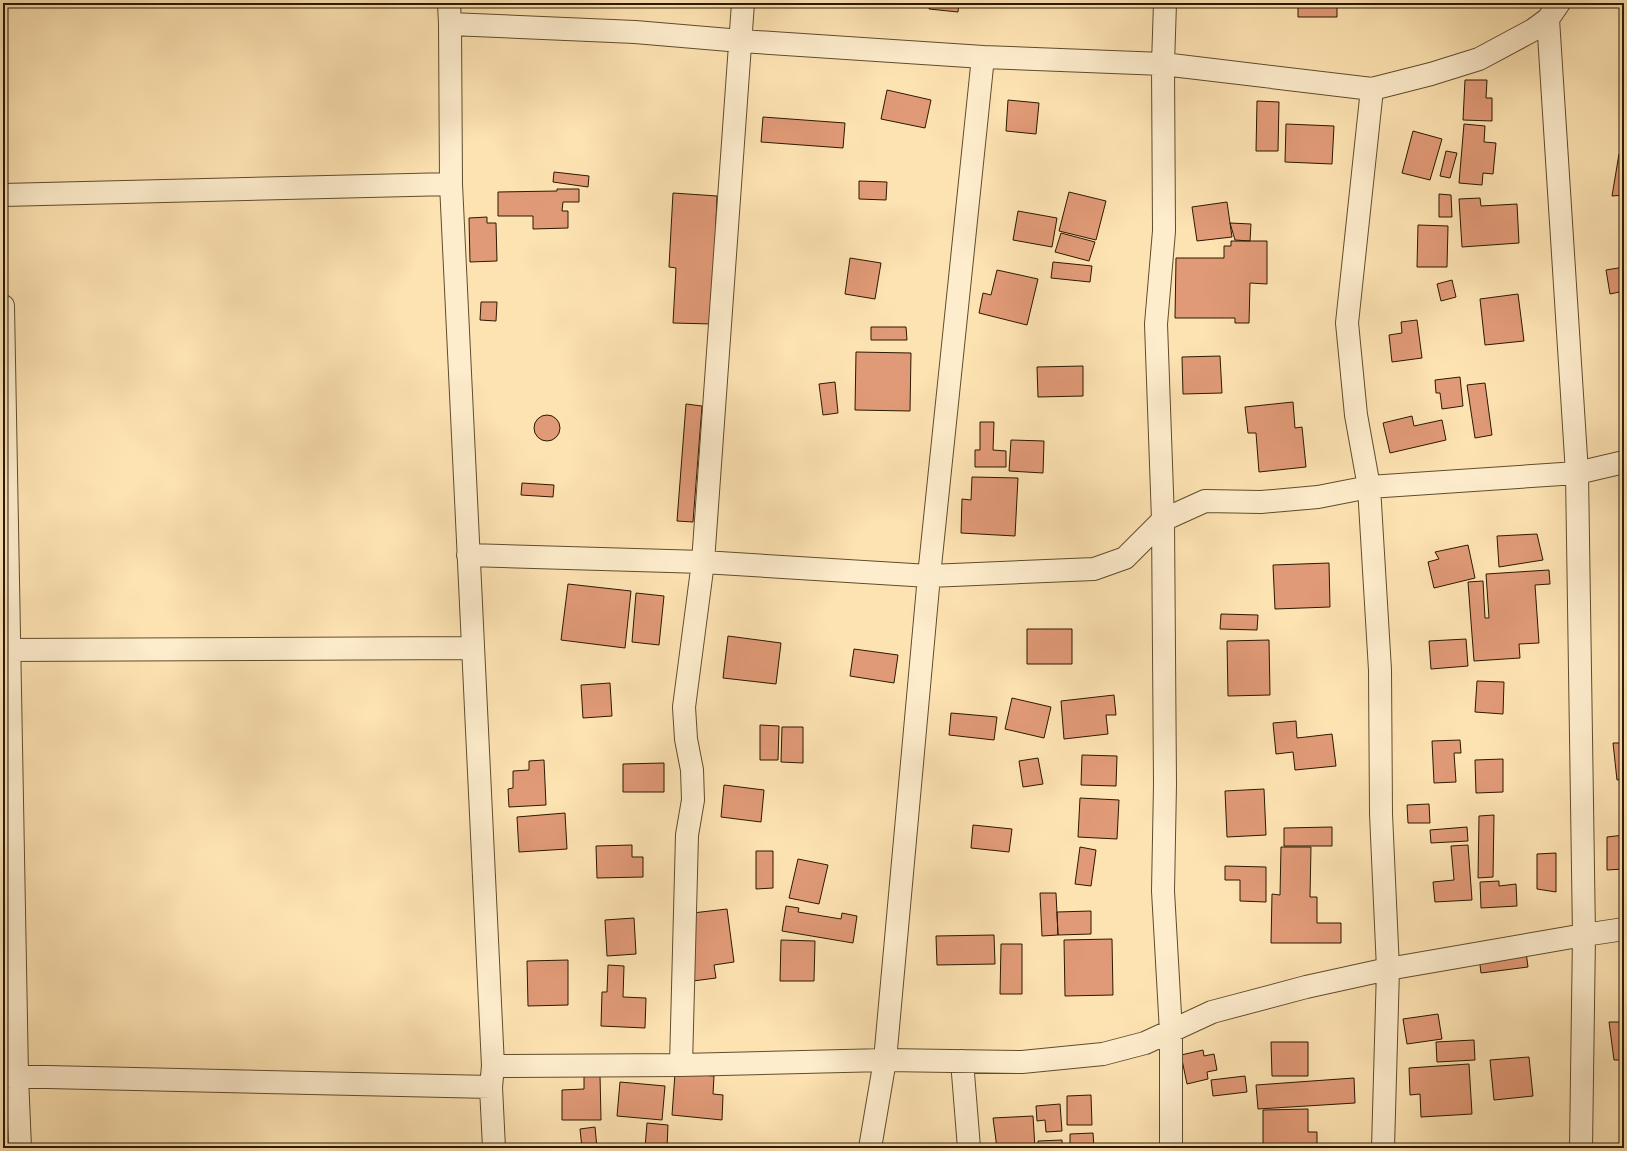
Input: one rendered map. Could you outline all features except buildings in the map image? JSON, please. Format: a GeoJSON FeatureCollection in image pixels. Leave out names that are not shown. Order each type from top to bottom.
{"type":"FeatureCollection","features":[{"type":"Feature","properties":{"kind":"street"},"geometry":{"type":"LineString","coordinates":[[449,3],[451,184],[493,1066],[491,1087],[494,1148]]}},
{"type":"Feature","properties":{"kind":"street"},"geometry":{"type":"LineString","coordinates":[[681,1065],[687,843],[694,800],[692,770],[686,739],[684,707],[703,562],[743,3]]}},
{"type":"Feature","properties":{"kind":"street"},"geometry":{"type":"LineString","coordinates":[[1164,3],[1164,231],[1156,324],[1163,520],[1165,784],[1163,891],[1171,1032],[1171,1148]]}},
{"type":"Feature","properties":{"kind":"street"},"geometry":{"type":"LineString","coordinates":[[450,24],[635,32],[741,41],[983,57],[1163,64],[1372,89],[1431,74],[1479,59],[1533,30],[1554,11]]}},
{"type":"Feature","properties":{"kind":"street"},"geometry":{"type":"LineString","coordinates":[[1554,11],[1577,473],[1584,935],[1581,1148]]}},
{"type":"Feature","properties":{"kind":"street"},"geometry":{"type":"LineString","coordinates":[[870,1148],[885,1060],[929,576],[983,57]]}},
{"type":"Feature","properties":{"kind":"street"},"geometry":{"type":"LineString","coordinates":[[1372,89],[1347,323],[1356,415],[1369,487],[1380,670],[1381,814],[1388,969],[1383,1148]]}},
{"type":"Feature","properties":{"kind":"street"},"geometry":{"type":"LineString","coordinates":[[3,195],[451,184]]}},
{"type":"Feature","properties":{"kind":"street"},"geometry":{"type":"LineString","coordinates":[[3,306],[10,1076],[20,1148]]}},
{"type":"Feature","properties":{"kind":"street"},"geometry":{"type":"LineString","coordinates":[[468,555],[703,562],[929,576],[1094,569],[1125,558],[1163,520],[1205,501],[1261,502],[1318,497],[1369,487],[1577,473],[1624,462]]}},
{"type":"Feature","properties":{"kind":"street"},"geometry":{"type":"LineString","coordinates":[[6,650],[472,648]]}},
{"type":"Feature","properties":{"kind":"street"},"geometry":{"type":"LineString","coordinates":[[493,1066],[681,1065],[885,1060],[1022,1062],[1103,1054],[1145,1043],[1212,1012],[1306,987],[1388,969],[1624,929]]}},
{"type":"Feature","properties":{"kind":"street"},"geometry":{"type":"LineString","coordinates":[[962,1061],[969,1141],[968,1148]]}},
{"type":"Feature","properties":{"kind":"street"},"geometry":{"type":"LineString","coordinates":[[10,1076],[491,1087]]}}]}
